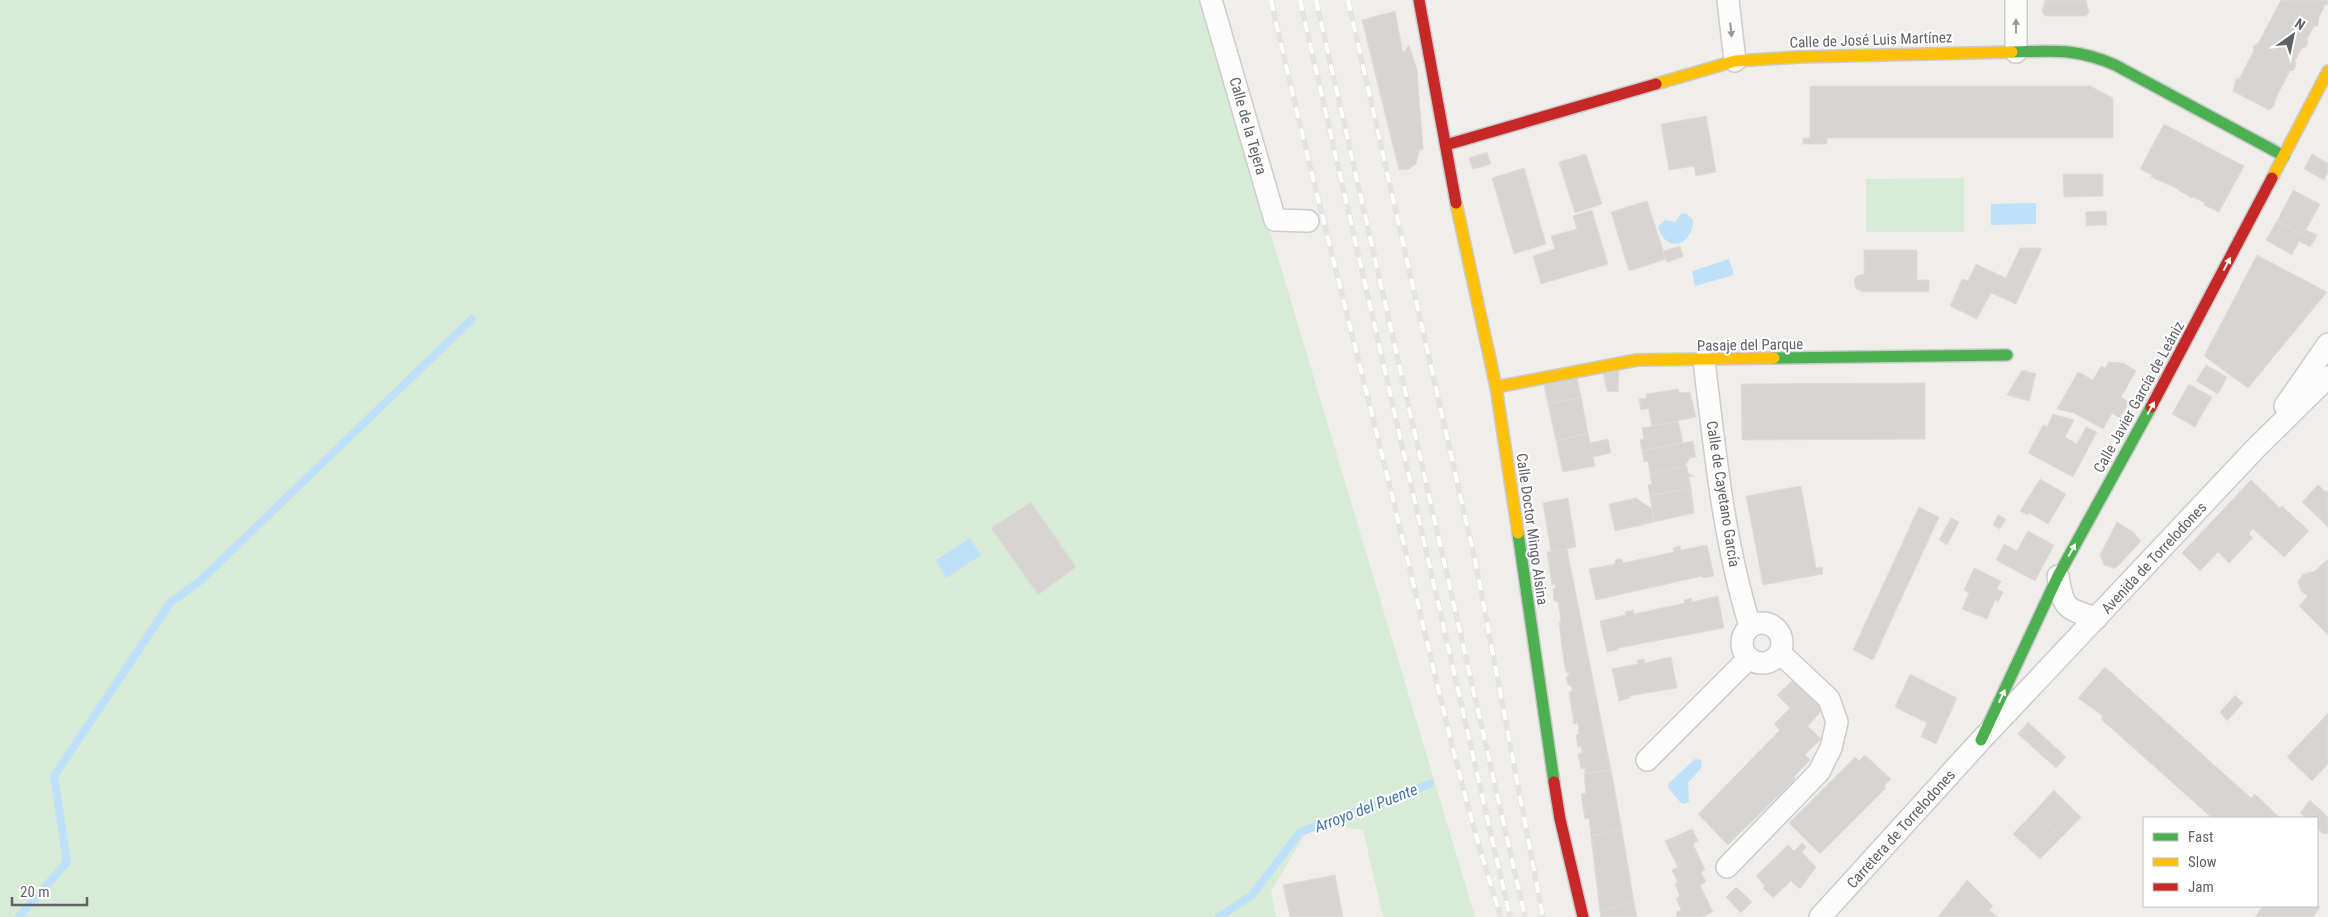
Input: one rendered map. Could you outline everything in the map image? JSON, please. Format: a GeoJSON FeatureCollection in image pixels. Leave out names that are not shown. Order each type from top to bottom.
{"type":"FeatureCollection","features":[{"type":"Feature","properties":{"kind":"street","name":"Calle de la Tejera"},"geometry":{"type":"LineString","coordinates":[[1211,0],[1275,221],[1308,221]]}},
{"type":"Feature","properties":{"kind":"street","name":"Calle Doctor Mingo Alsina"},"geometry":{"type":"LineString","coordinates":[[1419,0],[1449,170],[1496,387],[1560,819],[1583,917]]}},
{"type":"Feature","properties":{"kind":"street"},"geometry":{"type":"LineString","coordinates":[[1728,0],[1735,61]]}},
{"type":"Feature","properties":{"kind":"street"},"geometry":{"type":"LineString","coordinates":[[2016,0],[2016,52]]}},
{"type":"Feature","properties":{"kind":"street","name":"Calle de José Luis Martínez"},"geometry":{"type":"LineString","coordinates":[[1446,145],[1735,61],[1800,56],[2070,51],[2092,55],[2115,65],[2284,156]]}},
{"type":"Feature","properties":{"kind":"street","name":"Calle Javier García de Leániz"},"geometry":{"type":"LineString","coordinates":[[1981,740],[2058,576],[2166,381],[2328,71]]}},
{"type":"Feature","properties":{"kind":"street"},"geometry":{"type":"LineString","coordinates":[[2255,449],[2328,344]]}},
{"type":"Feature","properties":{"kind":"street","name":"Pasaje del Parque"},"geometry":{"type":"LineString","coordinates":[[1496,387],[1637,360],[1704,361],[2007,355]]}},
{"type":"Feature","properties":{"kind":"street","name":"Calle de Cayetano García"},"geometry":{"type":"LineString","coordinates":[[1704,361],[1725,527],[1736,582],[1750,626]]}},
{"type":"Feature","properties":{"kind":"street","name":"Avenida de Torrelodones"},"geometry":{"type":"LineString","coordinates":[[1981,740],[2255,449],[2328,377]]}},
{"type":"Feature","properties":{"kind":"street"},"geometry":{"type":"LineString","coordinates":[[2058,576],[2062,600],[2075,612],[2097,618]]}},
{"type":"Feature","properties":{"kind":"street"},"geometry":{"type":"LineString","coordinates":[[1760,623],[1769,624],[1778,630],[1782,639],[1780,653],[1774,660],[1766,664],[1756,663],[1748,659],[1741,646],[1741,640],[1750,626],[1760,623]]}},
{"type":"Feature","properties":{"kind":"street"},"geometry":{"type":"LineString","coordinates":[[1727,867],[1819,772],[1832,748],[1836,722],[1830,699],[1780,653]]}},
{"type":"Feature","properties":{"kind":"street"},"geometry":{"type":"LineString","coordinates":[[1648,760],[1748,659]]}},
{"type":"Feature","properties":{"kind":"street","name":"Carretera de Torrelodones"},"geometry":{"type":"LineString","coordinates":[[1820,917],[1981,740]]}},
{"type":"Feature","properties":{"kind":"green space"},"geometry":{"type":"Polygon","coordinates":[[[0,0],[1201,0],[1475,917],[1383,917],[1363,830],[1312,823],[1271,891],[1276,917],[0,917],[0,0]]]}},
{"type":"Feature","properties":{"kind":"green space"},"geometry":{"type":"Polygon","coordinates":[[[1964,178],[1964,232],[1866,232],[1866,179],[1964,178]]]}},
{"type":"Feature","properties":{"kind":"water"},"geometry":{"type":"Polygon","coordinates":[[[2036,203],[2036,224],[1991,225],[1991,204],[2036,203]]]}},
{"type":"Feature","properties":{"kind":"water"},"geometry":{"type":"Polygon","coordinates":[[[1686,213],[1693,220],[1689,236],[1684,241],[1678,243],[1673,244],[1667,241],[1662,236],[1658,227],[1665,220],[1675,222],[1681,214],[1686,213]]]}},
{"type":"Feature","properties":{"kind":"water"},"geometry":{"type":"Polygon","coordinates":[[[1729,259],[1734,275],[1695,286],[1692,271],[1729,259]]]}},
{"type":"Feature","properties":{"kind":"water"},"geometry":{"type":"Polygon","coordinates":[[[970,538],[981,555],[946,578],[936,560],[970,538]]]}},
{"type":"Feature","properties":{"kind":"water"},"geometry":{"type":"Polygon","coordinates":[[[1695,759],[1701,760],[1702,767],[1688,783],[1689,802],[1682,804],[1669,789],[1668,784],[1695,759]]]}},
{"type":"Feature","properties":{"kind":"building"},"geometry":{"type":"Polygon","coordinates":[[[2045,0],[2086,0],[2089,12],[2086,16],[2045,16],[2042,11],[2045,0]]]}},
{"type":"Feature","properties":{"kind":"building"},"geometry":{"type":"Polygon","coordinates":[[[2281,0],[2328,0],[2328,4],[2325,5],[2319,17],[2318,26],[2314,26],[2307,39],[2306,47],[2302,48],[2295,61],[2294,70],[2290,71],[2276,98],[2274,106],[2269,110],[2233,91],[2236,79],[2239,79],[2254,50],[2253,47],[2259,42],[2281,0]]]}},
{"type":"Feature","properties":{"kind":"building"},"geometry":{"type":"Polygon","coordinates":[[[1395,11],[1403,53],[1409,45],[1417,69],[1423,150],[1420,149],[1416,164],[1409,169],[1399,170],[1362,20],[1395,11]]]}},
{"type":"Feature","properties":{"kind":"building"},"geometry":{"type":"Polygon","coordinates":[[[1810,86],[2090,86],[2113,98],[2113,138],[1827,138],[1827,144],[1803,144],[1803,138],[1810,138],[1810,86]]]}},
{"type":"Feature","properties":{"kind":"building"},"geometry":{"type":"Polygon","coordinates":[[[1706,116],[1716,172],[1696,176],[1694,166],[1669,170],[1661,124],[1706,116]]]}},
{"type":"Feature","properties":{"kind":"building"},"geometry":{"type":"Polygon","coordinates":[[[2164,124],[2244,166],[2219,212],[2178,189],[2151,177],[2152,175],[2140,169],[2164,124]]]}},
{"type":"Feature","properties":{"kind":"building"},"geometry":{"type":"Polygon","coordinates":[[[1487,152],[1490,164],[1473,169],[1469,158],[1487,152]]]}},
{"type":"Feature","properties":{"kind":"building"},"geometry":{"type":"Polygon","coordinates":[[[1487,153],[1491,164],[1473,169],[1469,158],[1487,153]]]}},
{"type":"Feature","properties":{"kind":"building"},"geometry":{"type":"Polygon","coordinates":[[[1586,154],[1602,204],[1575,213],[1559,162],[1586,154]]]}},
{"type":"Feature","properties":{"kind":"building"},"geometry":{"type":"Polygon","coordinates":[[[2312,154],[2328,163],[2328,172],[2324,180],[2304,169],[2312,154]]]}},
{"type":"Feature","properties":{"kind":"building"},"geometry":{"type":"Polygon","coordinates":[[[1524,168],[1546,244],[1514,254],[1492,178],[1524,168]]]}},
{"type":"Feature","properties":{"kind":"building"},"geometry":{"type":"Polygon","coordinates":[[[2063,174],[2103,174],[2103,196],[2064,197],[2063,174]]]}},
{"type":"Feature","properties":{"kind":"building"},"geometry":{"type":"Polygon","coordinates":[[[2293,190],[2320,204],[2306,230],[2317,235],[2314,241],[2277,221],[2293,190]]]}},
{"type":"Feature","properties":{"kind":"building"},"geometry":{"type":"Polygon","coordinates":[[[1647,201],[1666,259],[1629,271],[1611,212],[1647,201]]]}},
{"type":"Feature","properties":{"kind":"building"},"geometry":{"type":"Polygon","coordinates":[[[1592,210],[1608,264],[1541,284],[1533,256],[1555,249],[1551,236],[1577,229],[1573,216],[1592,210]]]}},
{"type":"Feature","properties":{"kind":"building"},"geometry":{"type":"Polygon","coordinates":[[[2106,211],[2107,225],[2086,226],[2086,212],[2106,211]]]}},
{"type":"Feature","properties":{"kind":"building"},"geometry":{"type":"Polygon","coordinates":[[[2277,221],[2314,241],[2310,247],[2299,241],[2292,255],[2266,240],[2277,221]]]}},
{"type":"Feature","properties":{"kind":"building"},"geometry":{"type":"Polygon","coordinates":[[[1680,246],[1683,257],[1667,262],[1663,251],[1680,246]]]}},
{"type":"Feature","properties":{"kind":"building"},"geometry":{"type":"Polygon","coordinates":[[[2020,248],[2042,248],[2016,304],[1991,293],[1977,319],[1950,306],[1962,279],[1968,281],[1976,264],[2006,278],[2020,248]]]}},
{"type":"Feature","properties":{"kind":"building"},"geometry":{"type":"Polygon","coordinates":[[[1864,250],[1917,250],[1917,280],[1929,280],[1929,292],[1863,292],[1856,289],[1854,280],[1857,276],[1864,274],[1864,250]]]}},
{"type":"Feature","properties":{"kind":"building"},"geometry":{"type":"Polygon","coordinates":[[[2257,255],[2327,292],[2248,388],[2204,356],[2257,255]]]}},
{"type":"Feature","properties":{"kind":"building"},"geometry":{"type":"Polygon","coordinates":[[[2109,362],[2123,363],[2136,371],[2121,397],[2129,402],[2120,418],[2112,413],[2103,429],[2074,413],[2057,409],[2078,372],[2093,380],[2101,366],[2105,368],[2109,362]]]}},
{"type":"Feature","properties":{"kind":"building"},"geometry":{"type":"Polygon","coordinates":[[[2206,365],[2227,377],[2218,394],[2196,381],[2206,365]]]}},
{"type":"Feature","properties":{"kind":"building"},"geometry":{"type":"Polygon","coordinates":[[[2022,370],[2036,374],[2029,401],[2007,395],[2022,370]]]}},
{"type":"Feature","properties":{"kind":"building"},"geometry":{"type":"Polygon","coordinates":[[[1619,371],[1618,392],[1607,391],[1603,373],[1619,371]]]}},
{"type":"Feature","properties":{"kind":"building"},"geometry":{"type":"Polygon","coordinates":[[[1577,378],[1581,397],[1548,404],[1544,385],[1577,378]]]}},
{"type":"Feature","properties":{"kind":"building"},"geometry":{"type":"Polygon","coordinates":[[[1925,383],[1925,439],[1742,440],[1741,384],[1925,383]]]}},
{"type":"Feature","properties":{"kind":"building"},"geometry":{"type":"Polygon","coordinates":[[[2189,384],[2212,397],[2195,427],[2172,414],[2189,384]]]}},
{"type":"Feature","properties":{"kind":"building"},"geometry":{"type":"Polygon","coordinates":[[[1678,389],[1679,393],[1690,392],[1696,417],[1652,426],[1648,408],[1641,410],[1639,399],[1646,398],[1646,394],[1678,389]]]}},
{"type":"Feature","properties":{"kind":"building"},"geometry":{"type":"Polygon","coordinates":[[[1581,397],[1588,433],[1556,441],[1548,404],[1581,397]]]}},
{"type":"Feature","properties":{"kind":"building"},"geometry":{"type":"Polygon","coordinates":[[[2053,414],[2074,420],[2065,437],[2077,444],[2086,427],[2097,432],[2073,477],[2028,453],[2043,425],[2047,427],[2053,414]]]}},
{"type":"Feature","properties":{"kind":"building"},"geometry":{"type":"Polygon","coordinates":[[[1678,421],[1683,443],[1642,451],[1640,440],[1644,439],[1642,428],[1678,421]]]}},
{"type":"Feature","properties":{"kind":"building"},"geometry":{"type":"Polygon","coordinates":[[[1588,433],[1590,443],[1608,439],[1611,453],[1593,457],[1595,466],[1563,472],[1556,441],[1588,433]]]}},
{"type":"Feature","properties":{"kind":"building"},"geometry":{"type":"Polygon","coordinates":[[[1693,441],[1696,457],[1690,458],[1684,467],[1650,474],[1648,461],[1644,462],[1642,451],[1693,441]]]}},
{"type":"Feature","properties":{"kind":"building"},"geometry":{"type":"Polygon","coordinates":[[[1687,466],[1688,473],[1694,476],[1689,477],[1691,488],[1650,496],[1648,485],[1652,485],[1650,474],[1687,466]]]}},
{"type":"Feature","properties":{"kind":"building"},"geometry":{"type":"Polygon","coordinates":[[[2040,479],[2066,494],[2048,524],[2029,513],[2028,515],[2020,511],[2040,479]]]}},
{"type":"Feature","properties":{"kind":"building"},"geometry":{"type":"Polygon","coordinates":[[[2251,480],[2280,508],[2282,506],[2309,531],[2284,557],[2253,529],[2249,534],[2253,538],[2229,563],[2218,552],[2200,571],[2182,553],[2251,480]]]}},
{"type":"Feature","properties":{"kind":"building"},"geometry":{"type":"Polygon","coordinates":[[[2318,485],[2326,492],[2328,490],[2328,527],[2302,502],[2318,485]]]}},
{"type":"Feature","properties":{"kind":"building"},"geometry":{"type":"Polygon","coordinates":[[[1801,486],[1816,568],[1822,567],[1823,574],[1763,585],[1746,496],[1801,486]]]}},
{"type":"Feature","properties":{"kind":"building"},"geometry":{"type":"Polygon","coordinates":[[[1691,488],[1694,513],[1654,522],[1650,496],[1691,488]]]}},
{"type":"Feature","properties":{"kind":"building"},"geometry":{"type":"Polygon","coordinates":[[[1568,498],[1576,547],[1551,552],[1543,503],[1568,498]]]}},
{"type":"Feature","properties":{"kind":"building"},"geometry":{"type":"Polygon","coordinates":[[[1636,498],[1652,509],[1654,522],[1615,531],[1609,504],[1636,498]]]}},
{"type":"Feature","properties":{"kind":"building"},"geometry":{"type":"Polygon","coordinates":[[[1031,502],[1076,567],[1038,595],[991,528],[1031,502]]]}},
{"type":"Feature","properties":{"kind":"building"},"geometry":{"type":"Polygon","coordinates":[[[1919,507],[1939,517],[1873,660],[1853,650],[1919,507]]]}},
{"type":"Feature","properties":{"kind":"building"},"geometry":{"type":"Polygon","coordinates":[[[1998,515],[2006,519],[2000,529],[1993,525],[1998,515]]]}},
{"type":"Feature","properties":{"kind":"building"},"geometry":{"type":"Polygon","coordinates":[[[1951,518],[1959,522],[1947,545],[1939,540],[1951,518]]]}},
{"type":"Feature","properties":{"kind":"building"},"geometry":{"type":"Polygon","coordinates":[[[2117,522],[2132,531],[2141,541],[2117,567],[2113,568],[2104,565],[2100,555],[2117,522]]]}},
{"type":"Feature","properties":{"kind":"building"},"geometry":{"type":"Polygon","coordinates":[[[2028,531],[2054,545],[2035,581],[1996,560],[2004,544],[2017,551],[2028,531]]]}},
{"type":"Feature","properties":{"kind":"building"},"geometry":{"type":"Polygon","coordinates":[[[1707,545],[1714,576],[1703,578],[1702,576],[1596,600],[1589,569],[1615,564],[1615,560],[1618,559],[1622,559],[1623,563],[1674,552],[1673,548],[1680,546],[1681,550],[1707,545]]]}},
{"type":"Feature","properties":{"kind":"building"},"geometry":{"type":"Polygon","coordinates":[[[1567,549],[1611,770],[1585,774],[1585,768],[1581,769],[1578,754],[1582,753],[1581,746],[1578,747],[1576,735],[1579,734],[1578,723],[1574,724],[1569,692],[1572,691],[1572,687],[1568,685],[1566,678],[1570,673],[1567,673],[1565,669],[1559,623],[1561,620],[1558,602],[1554,601],[1553,589],[1556,587],[1555,584],[1552,585],[1547,552],[1567,549]]]}},
{"type":"Feature","properties":{"kind":"building"},"geometry":{"type":"Polygon","coordinates":[[[2328,559],[2328,635],[2299,606],[2308,596],[2301,591],[2298,582],[2303,574],[2315,571],[2328,559]]]}},
{"type":"Feature","properties":{"kind":"building"},"geometry":{"type":"Polygon","coordinates":[[[1974,568],[2001,581],[1997,589],[2003,592],[1998,602],[1995,600],[1987,619],[1962,609],[1969,593],[1964,590],[1974,568]]]}},
{"type":"Feature","properties":{"kind":"building"},"geometry":{"type":"Polygon","coordinates":[[[1718,596],[1724,628],[1618,648],[1618,650],[1607,652],[1600,621],[1626,615],[1625,612],[1633,610],[1634,614],[1685,603],[1684,600],[1691,598],[1692,602],[1718,596]]]}},
{"type":"Feature","properties":{"kind":"building"},"geometry":{"type":"Polygon","coordinates":[[[1671,657],[1677,688],[1629,696],[1630,698],[1619,701],[1612,669],[1638,664],[1637,660],[1644,659],[1645,663],[1671,657]]]}},
{"type":"Feature","properties":{"kind":"building"},"geometry":{"type":"Polygon","coordinates":[[[2105,667],[2251,798],[2255,794],[2279,817],[2211,817],[2101,719],[2103,716],[2078,698],[2105,667]]]}},
{"type":"Feature","properties":{"kind":"building"},"geometry":{"type":"Polygon","coordinates":[[[1910,674],[1957,698],[1936,744],[1921,737],[1927,723],[1895,707],[1910,674]]]}},
{"type":"Feature","properties":{"kind":"building"},"geometry":{"type":"Polygon","coordinates":[[[1794,679],[1824,708],[1808,726],[1821,739],[1805,755],[1810,760],[1794,777],[1795,779],[1728,845],[1698,814],[1780,730],[1774,724],[1790,708],[1777,695],[1794,679]]]}},
{"type":"Feature","properties":{"kind":"building"},"geometry":{"type":"Polygon","coordinates":[[[2235,695],[2243,703],[2227,721],[2220,712],[2235,695]]]}},
{"type":"Feature","properties":{"kind":"building"},"geometry":{"type":"Polygon","coordinates":[[[2328,713],[2328,764],[2312,781],[2287,757],[2328,713]]]}},
{"type":"Feature","properties":{"kind":"building"},"geometry":{"type":"Polygon","coordinates":[[[2028,722],[2066,757],[2056,768],[2018,734],[2028,722]]]}},
{"type":"Feature","properties":{"kind":"building"},"geometry":{"type":"Polygon","coordinates":[[[1865,755],[1891,779],[1884,786],[1886,788],[1820,854],[1789,823],[1855,757],[1859,761],[1865,755]]]}},
{"type":"Feature","properties":{"kind":"building"},"geometry":{"type":"Polygon","coordinates":[[[1611,770],[1622,830],[1591,836],[1589,818],[1585,819],[1581,794],[1586,793],[1584,774],[1611,770]]]}},
{"type":"Feature","properties":{"kind":"building"},"geometry":{"type":"Polygon","coordinates":[[[2054,790],[2081,817],[2061,838],[2034,812],[2054,790]]]}},
{"type":"Feature","properties":{"kind":"building"},"geometry":{"type":"Polygon","coordinates":[[[2310,800],[2328,817],[2328,834],[2318,830],[2318,817],[2305,817],[2300,813],[2310,800]]]}},
{"type":"Feature","properties":{"kind":"building"},"geometry":{"type":"Polygon","coordinates":[[[2034,812],[2061,838],[2040,859],[2013,834],[2034,812]]]}},
{"type":"Feature","properties":{"kind":"building"},"geometry":{"type":"Polygon","coordinates":[[[1692,829],[1698,841],[1693,844],[1705,870],[1701,872],[1706,882],[1700,885],[1713,912],[1702,917],[1678,917],[1676,912],[1681,910],[1676,898],[1680,896],[1675,884],[1678,882],[1672,870],[1678,867],[1665,841],[1692,829]]]}},
{"type":"Feature","properties":{"kind":"building"},"geometry":{"type":"Polygon","coordinates":[[[1622,830],[1634,902],[1600,912],[1591,836],[1622,830]]]}},
{"type":"Feature","properties":{"kind":"building"},"geometry":{"type":"Polygon","coordinates":[[[1802,843],[1807,847],[1802,852],[1816,867],[1800,889],[1791,881],[1773,898],[1763,888],[1765,886],[1756,876],[1788,845],[1794,851],[1802,843]]]}},
{"type":"Feature","properties":{"kind":"building"},"geometry":{"type":"Polygon","coordinates":[[[1335,875],[1343,917],[1290,917],[1283,885],[1335,875]]]}},
{"type":"Feature","properties":{"kind":"building"},"geometry":{"type":"Polygon","coordinates":[[[1967,880],[1993,906],[1989,910],[1998,917],[1938,917],[1967,880]]]}},
{"type":"Feature","properties":{"kind":"building"},"geometry":{"type":"Polygon","coordinates":[[[1736,887],[1752,902],[1741,913],[1726,897],[1736,887]]]}},
{"type":"Feature","properties":{"kind":"building"},"geometry":{"type":"Polygon","coordinates":[[[1634,902],[1637,917],[1601,917],[1600,912],[1634,902]]]}},
{"type":"Feature","properties":{"kind":"building"},"geometry":{"type":"Polygon","coordinates":[[[2318,905],[2320,907],[2313,917],[2255,917],[2262,907],[2318,907],[2318,905]]]}},
{"type":"Feature","properties":{"kind":"waterway"},"geometry":{"type":"LineString","coordinates":[[19,917],[67,862],[54,776],[170,603],[200,581],[472,319]]}},
{"type":"Feature","properties":{"kind":"waterway","name":"Arroyo del Puente"},"geometry":{"type":"LineString","coordinates":[[1219,917],[1252,895],[1300,832],[1430,784]]}},
{"type":"Feature","properties":{"kind":"railway"},"geometry":{"type":"LineString","coordinates":[[1271,0],[1444,714],[1485,867],[1501,917]]}},
{"type":"Feature","properties":{"kind":"railway"},"geometry":{"type":"LineString","coordinates":[[1300,0],[1510,917]]}},
{"type":"Feature","properties":{"kind":"railway"},"geometry":{"type":"LineString","coordinates":[[1316,0],[1525,917]]}},
{"type":"Feature","properties":{"kind":"railway"},"geometry":{"type":"LineString","coordinates":[[1348,0],[1476,565],[1543,917]]}},
{"type":"Feature","properties":{"kind":"traffic: fast"},"geometry":{"type":"LineString","coordinates":[[2012,52],[2076,53],[2115,65],[2284,156]]}},
{"type":"Feature","properties":{"kind":"traffic: fast"},"geometry":{"type":"LineString","coordinates":[[1774,358],[2007,355]]}},
{"type":"Feature","properties":{"kind":"traffic: fast"},"geometry":{"type":"LineString","coordinates":[[1981,740],[2058,576],[2151,407]]}},
{"type":"Feature","properties":{"kind":"traffic: fast"},"geometry":{"type":"LineString","coordinates":[[1518,533],[1554,782]]}},
{"type":"Feature","properties":{"kind":"traffic: slow"},"geometry":{"type":"LineString","coordinates":[[1656,84],[1735,61],[1800,57],[2012,52]]}},
{"type":"Feature","properties":{"kind":"traffic: slow"},"geometry":{"type":"LineString","coordinates":[[2272,178],[2328,71]]}},
{"type":"Feature","properties":{"kind":"traffic: slow"},"geometry":{"type":"LineString","coordinates":[[1456,203],[1496,387],[1518,533]]}},
{"type":"Feature","properties":{"kind":"traffic: slow"},"geometry":{"type":"LineString","coordinates":[[1496,387],[1637,360],[1774,358]]}},
{"type":"Feature","properties":{"kind":"traffic: jam"},"geometry":{"type":"LineString","coordinates":[[1419,0],[1456,203]]}},
{"type":"Feature","properties":{"kind":"traffic: jam"},"geometry":{"type":"LineString","coordinates":[[1446,145],[1656,84]]}},
{"type":"Feature","properties":{"kind":"traffic: jam"},"geometry":{"type":"LineString","coordinates":[[2151,407],[2272,178]]}},
{"type":"Feature","properties":{"kind":"traffic: jam"},"geometry":{"type":"LineString","coordinates":[[1554,782],[1560,819],[1583,917]]}}]}
